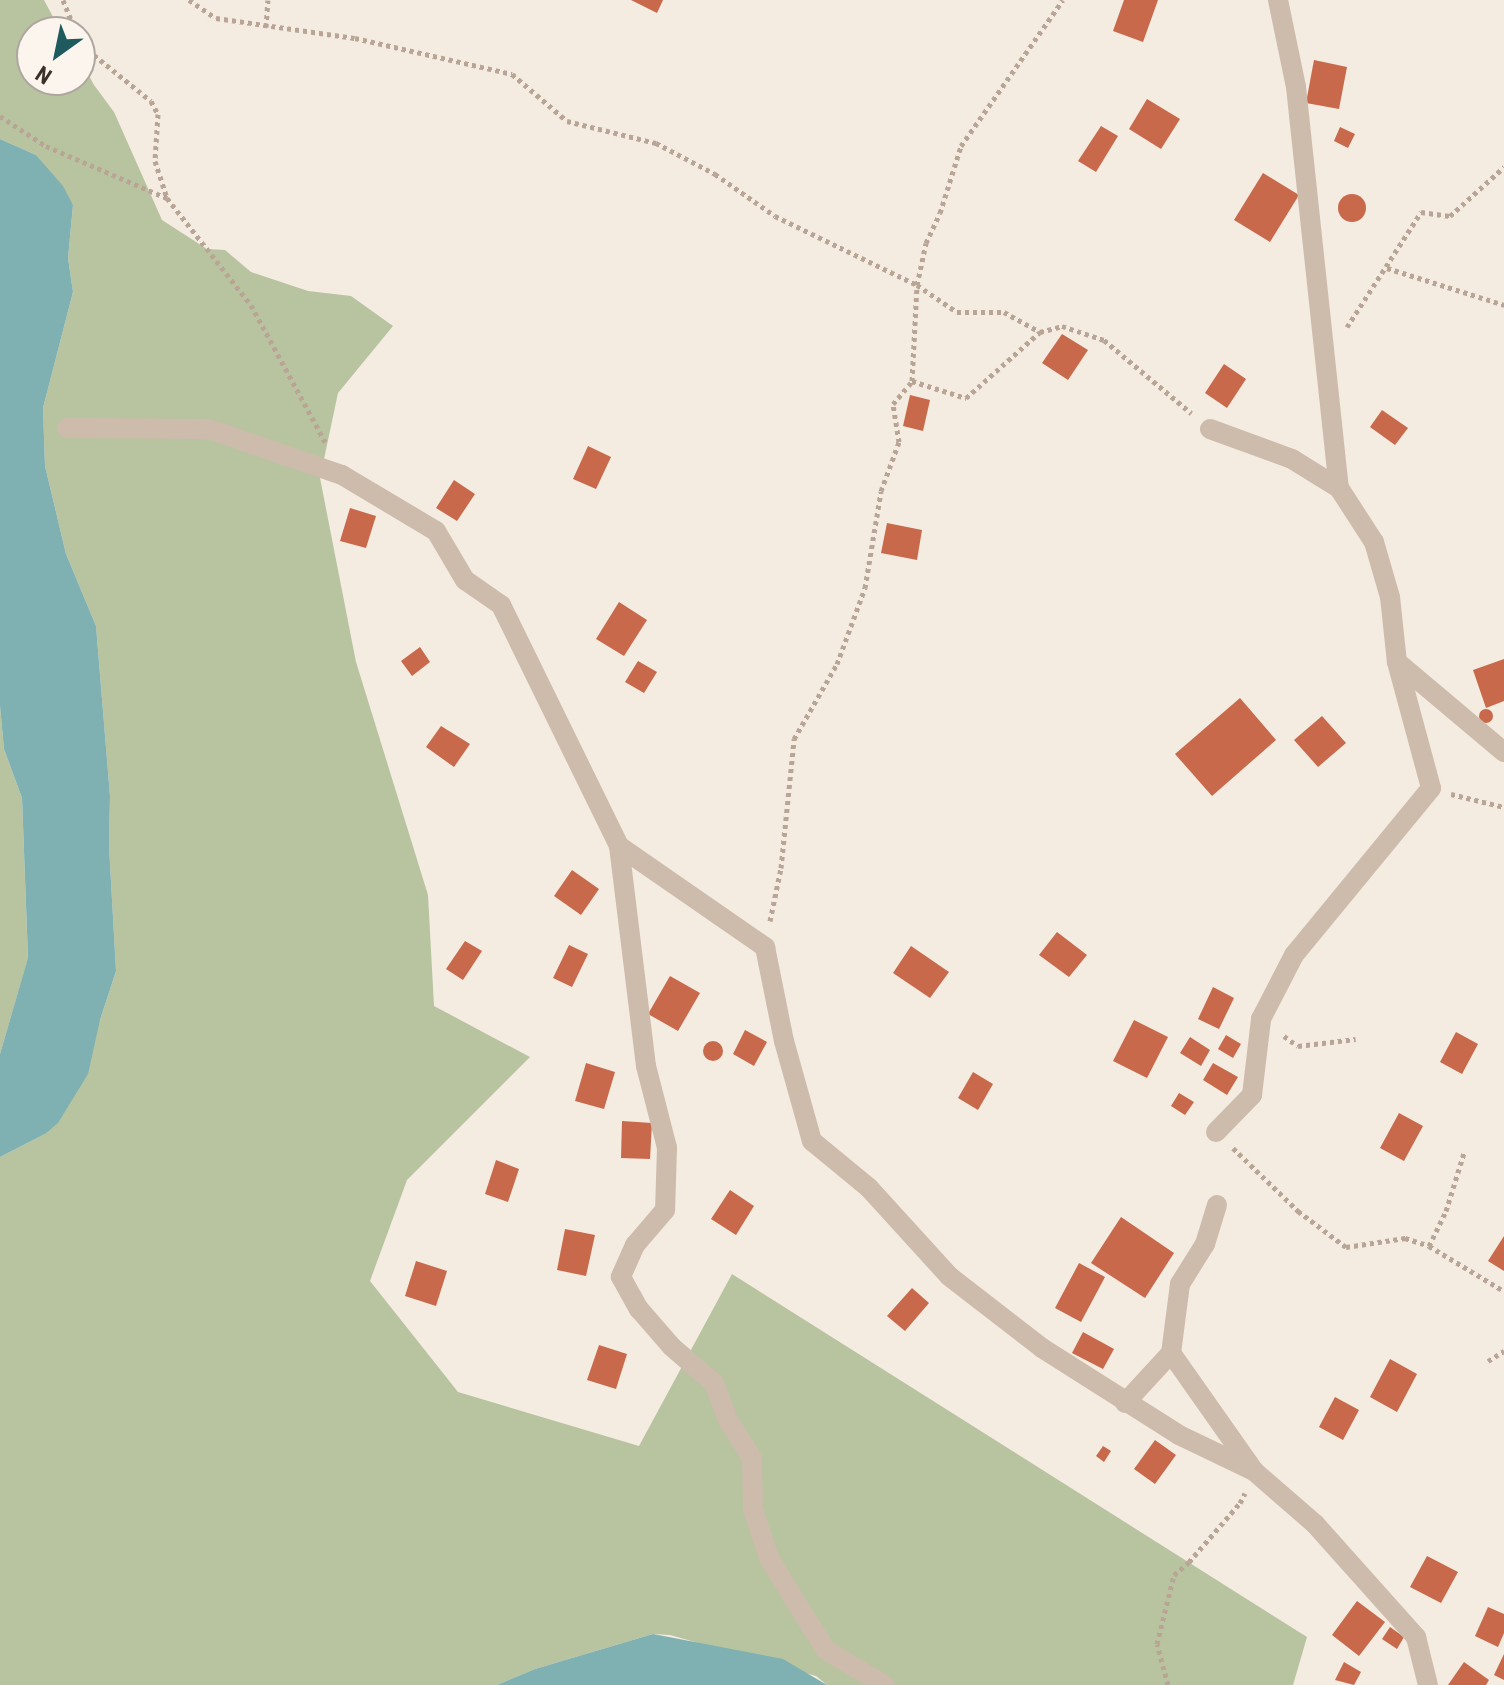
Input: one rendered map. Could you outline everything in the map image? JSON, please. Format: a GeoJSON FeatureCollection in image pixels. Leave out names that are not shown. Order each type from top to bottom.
{"type":"FeatureCollection","features":[{"type":"Feature","properties":{"kind":"street"},"geometry":{"type":"LineString","coordinates":[[1278,0],[1296,87],[1339,488]]}},
{"type":"Feature","properties":{"kind":"street"},"geometry":{"type":"LineString","coordinates":[[67,428],[209,429],[342,475],[436,531],[465,580],[501,605],[619,846],[646,1066],[667,1148],[665,1210],[635,1245],[621,1277],[639,1309],[672,1347],[714,1383],[728,1420],[752,1458],[753,1509],[769,1558],[826,1650],[884,1685]]}},
{"type":"Feature","properties":{"kind":"street"},"geometry":{"type":"LineString","coordinates":[[1210,429],[1292,459],[1339,488],[1374,542],[1390,597],[1397,662],[1431,788],[1294,955],[1261,1019],[1252,1095],[1216,1132]]}},
{"type":"Feature","properties":{"kind":"street"},"geometry":{"type":"LineString","coordinates":[[1397,662],[1504,752]]}},
{"type":"Feature","properties":{"kind":"street"},"geometry":{"type":"LineString","coordinates":[[619,846],[765,947],[784,1041],[812,1141],[869,1188],[949,1276],[1042,1348],[1125,1403],[1254,1471],[1315,1524],[1416,1637],[1428,1685]]}},
{"type":"Feature","properties":{"kind":"street"},"geometry":{"type":"LineString","coordinates":[[1125,1403],[1171,1353],[1180,1284],[1205,1244],[1217,1205]]}},
{"type":"Feature","properties":{"kind":"street"},"geometry":{"type":"LineString","coordinates":[[1171,1353],[1254,1471]]}},
{"type":"Feature","properties":{"kind":"path"},"geometry":{"type":"LineString","coordinates":[[189,0],[216,18],[355,38],[512,74],[567,121],[656,143],[715,174],[775,216],[917,285],[957,312],[1004,312],[1040,332]]}},
{"type":"Feature","properties":{"kind":"path"},"geometry":{"type":"LineString","coordinates":[[266,27],[268,0]]}},
{"type":"Feature","properties":{"kind":"path"},"geometry":{"type":"LineString","coordinates":[[765,947],[781,868],[794,739],[837,664],[865,588],[881,491],[899,442],[893,404],[912,381],[917,285],[926,243],[940,213],[961,146],[1063,0]]}},
{"type":"Feature","properties":{"kind":"path"},"geometry":{"type":"LineString","coordinates":[[96,57],[151,101],[158,114],[155,161],[167,198],[251,305],[342,475]]}},
{"type":"Feature","properties":{"kind":"path"},"geometry":{"type":"LineString","coordinates":[[0,116],[46,146],[167,198]]}},
{"type":"Feature","properties":{"kind":"path"},"geometry":{"type":"LineString","coordinates":[[1325,360],[1421,212],[1450,216],[1504,167]]}},
{"type":"Feature","properties":{"kind":"path"},"geometry":{"type":"LineString","coordinates":[[1387,268],[1504,305]]}},
{"type":"Feature","properties":{"kind":"path"},"geometry":{"type":"LineString","coordinates":[[912,381],[966,398],[1040,332],[1062,326],[1104,340],[1210,429]]}},
{"type":"Feature","properties":{"kind":"path"},"geometry":{"type":"LineString","coordinates":[[1431,788],[1504,807]]}},
{"type":"Feature","properties":{"kind":"path"},"geometry":{"type":"LineString","coordinates":[[1261,1019],[1298,1046],[1356,1039]]}},
{"type":"Feature","properties":{"kind":"path"},"geometry":{"type":"LineString","coordinates":[[1216,1132],[1298,1211],[1346,1247],[1405,1238],[1429,1246],[1504,1291]]}},
{"type":"Feature","properties":{"kind":"path"},"geometry":{"type":"LineString","coordinates":[[1429,1246],[1446,1211],[1464,1153]]}},
{"type":"Feature","properties":{"kind":"path"},"geometry":{"type":"LineString","coordinates":[[1488,1361],[1504,1351]]}},
{"type":"Feature","properties":{"kind":"path"},"geometry":{"type":"LineString","coordinates":[[1168,1685],[1157,1644],[1174,1575],[1240,1503],[1254,1471]]}},
{"type":"Feature","properties":{"kind":"green space"},"geometry":{"type":"Polygon","coordinates":[[[0,0],[44,0],[52,16],[16,16],[16,96],[96,96],[96,88],[114,112],[162,220],[207,249],[225,250],[251,272],[308,291],[351,296],[393,326],[338,393],[320,478],[356,662],[428,895],[434,1006],[530,1057],[407,1180],[370,1281],[458,1392],[639,1446],[732,1274],[1307,1637],[1293,1685],[827,1685],[816,1676],[670,1635],[653,1634],[535,1669],[497,1685],[0,1685],[0,1157],[45,1134],[100,1020],[116,971],[109,846],[110,796],[96,626],[66,554],[45,466],[43,408],[73,292],[68,258],[73,205],[36,155],[0,139],[0,0]]]}},
{"type":"Feature","properties":{"kind":"green space"},"geometry":{"type":"Polygon","coordinates":[[[0,706],[4,749],[22,798],[28,959],[0,1054],[0,706]]]}},
{"type":"Feature","properties":{"kind":"water"},"geometry":{"type":"Polygon","coordinates":[[[0,139],[36,155],[63,186],[73,205],[68,258],[73,292],[43,408],[45,466],[66,554],[96,626],[110,796],[109,846],[116,971],[100,1020],[88,1074],[58,1123],[45,1134],[0,1157],[0,1054],[28,958],[22,798],[4,749],[0,706],[0,139]]]}},
{"type":"Feature","properties":{"kind":"water"},"geometry":{"type":"Polygon","coordinates":[[[653,1634],[783,1659],[827,1685],[497,1685],[535,1669],[653,1634]]]}},
{"type":"Feature","properties":{"kind":"building"},"geometry":{"type":"Polygon","coordinates":[[[631,0],[663,0],[657,13],[631,0]]]}},
{"type":"Feature","properties":{"kind":"building"},"geometry":{"type":"Polygon","coordinates":[[[1124,0],[1158,0],[1143,42],[1113,31],[1124,0]]]}},
{"type":"Feature","properties":{"kind":"building"},"geometry":{"type":"Polygon","coordinates":[[[1314,60],[1347,67],[1339,109],[1306,103],[1314,60]]]}},
{"type":"Feature","properties":{"kind":"building"},"geometry":{"type":"Polygon","coordinates":[[[1147,99],[1180,119],[1161,149],[1129,129],[1147,99]]]}},
{"type":"Feature","properties":{"kind":"building"},"geometry":{"type":"Polygon","coordinates":[[[1101,126],[1118,136],[1096,172],[1078,161],[1101,126]]]}},
{"type":"Feature","properties":{"kind":"building"},"geometry":{"type":"Polygon","coordinates":[[[1340,127],[1355,134],[1348,148],[1334,141],[1340,127]]]}},
{"type":"Feature","properties":{"kind":"building"},"geometry":{"type":"Polygon","coordinates":[[[1263,173],[1299,195],[1270,242],[1234,220],[1263,173]]]}},
{"type":"Feature","properties":{"kind":"building"},"geometry":{"type":"Polygon","coordinates":[[[1352,194],[1362,198],[1366,208],[1362,218],[1352,222],[1342,218],[1338,208],[1342,198],[1352,194]]]}},
{"type":"Feature","properties":{"kind":"building"},"geometry":{"type":"Polygon","coordinates":[[[1062,334],[1088,350],[1068,380],[1042,363],[1062,334]]]}},
{"type":"Feature","properties":{"kind":"building"},"geometry":{"type":"Polygon","coordinates":[[[1224,364],[1246,379],[1227,408],[1205,393],[1224,364]]]}},
{"type":"Feature","properties":{"kind":"building"},"geometry":{"type":"Polygon","coordinates":[[[910,395],[930,400],[923,431],[903,426],[910,395]]]}},
{"type":"Feature","properties":{"kind":"building"},"geometry":{"type":"Polygon","coordinates":[[[1382,410],[1408,428],[1395,445],[1370,427],[1382,410]]]}},
{"type":"Feature","properties":{"kind":"building"},"geometry":{"type":"Polygon","coordinates":[[[588,446],[611,457],[596,489],[573,479],[588,446]]]}},
{"type":"Feature","properties":{"kind":"building"},"geometry":{"type":"Polygon","coordinates":[[[454,480],[475,494],[457,521],[436,508],[454,480]]]}},
{"type":"Feature","properties":{"kind":"building"},"geometry":{"type":"Polygon","coordinates":[[[350,508],[376,516],[366,548],[340,541],[350,508]]]}},
{"type":"Feature","properties":{"kind":"building"},"geometry":{"type":"Polygon","coordinates":[[[887,523],[922,530],[917,560],[881,553],[887,523]]]}},
{"type":"Feature","properties":{"kind":"building"},"geometry":{"type":"Polygon","coordinates":[[[619,602],[647,620],[624,656],[596,639],[619,602]]]}},
{"type":"Feature","properties":{"kind":"building"},"geometry":{"type":"Polygon","coordinates":[[[420,647],[430,662],[412,676],[401,661],[420,647]]]}},
{"type":"Feature","properties":{"kind":"building"},"geometry":{"type":"Polygon","coordinates":[[[1504,659],[1504,701],[1486,708],[1473,670],[1504,659]]]}},
{"type":"Feature","properties":{"kind":"building"},"geometry":{"type":"Polygon","coordinates":[[[638,661],[657,672],[644,693],[625,682],[638,661]]]}},
{"type":"Feature","properties":{"kind":"building"},"geometry":{"type":"Polygon","coordinates":[[[1240,698],[1276,740],[1212,796],[1175,754],[1240,698]]]}},
{"type":"Feature","properties":{"kind":"building"},"geometry":{"type":"Polygon","coordinates":[[[1486,709],[1493,716],[1486,723],[1479,716],[1486,709]]]}},
{"type":"Feature","properties":{"kind":"building"},"geometry":{"type":"Polygon","coordinates":[[[1322,716],[1346,743],[1318,767],[1294,740],[1322,716]]]}},
{"type":"Feature","properties":{"kind":"building"},"geometry":{"type":"Polygon","coordinates":[[[441,726],[470,744],[454,767],[426,747],[441,726]]]}},
{"type":"Feature","properties":{"kind":"building"},"geometry":{"type":"Polygon","coordinates":[[[572,870],[599,889],[581,915],[554,896],[572,870]]]}},
{"type":"Feature","properties":{"kind":"building"},"geometry":{"type":"Polygon","coordinates":[[[1057,932],[1087,955],[1069,977],[1039,955],[1057,932]]]}},
{"type":"Feature","properties":{"kind":"building"},"geometry":{"type":"Polygon","coordinates":[[[465,941],[482,951],[463,980],[446,969],[465,941]]]}},
{"type":"Feature","properties":{"kind":"building"},"geometry":{"type":"Polygon","coordinates":[[[569,945],[588,954],[572,987],[553,978],[569,945]]]}},
{"type":"Feature","properties":{"kind":"building"},"geometry":{"type":"Polygon","coordinates":[[[911,946],[949,972],[930,998],[893,973],[911,946]]]}},
{"type":"Feature","properties":{"kind":"building"},"geometry":{"type":"Polygon","coordinates":[[[670,976],[700,993],[678,1031],[648,1014],[670,976]]]}},
{"type":"Feature","properties":{"kind":"building"},"geometry":{"type":"Polygon","coordinates":[[[1213,987],[1234,998],[1219,1029],[1198,1019],[1213,987]]]}},
{"type":"Feature","properties":{"kind":"building"},"geometry":{"type":"Polygon","coordinates":[[[1134,1020],[1168,1037],[1147,1078],[1113,1061],[1134,1020]]]}},
{"type":"Feature","properties":{"kind":"building"},"geometry":{"type":"Polygon","coordinates":[[[745,1030],[767,1042],[754,1066],[733,1054],[745,1030]]]}},
{"type":"Feature","properties":{"kind":"building"},"geometry":{"type":"Polygon","coordinates":[[[1456,1032],[1478,1044],[1462,1074],[1440,1062],[1456,1032]]]}},
{"type":"Feature","properties":{"kind":"building"},"geometry":{"type":"Polygon","coordinates":[[[1226,1035],[1241,1044],[1233,1058],[1218,1049],[1226,1035]]]}},
{"type":"Feature","properties":{"kind":"building"},"geometry":{"type":"Polygon","coordinates":[[[1190,1037],[1210,1050],[1201,1066],[1180,1053],[1190,1037]]]}},
{"type":"Feature","properties":{"kind":"building"},"geometry":{"type":"Polygon","coordinates":[[[709,1041],[717,1041],[723,1051],[717,1061],[709,1061],[703,1055],[703,1047],[709,1041]]]}},
{"type":"Feature","properties":{"kind":"building"},"geometry":{"type":"Polygon","coordinates":[[[586,1063],[615,1072],[604,1109],[575,1101],[586,1063]]]}},
{"type":"Feature","properties":{"kind":"building"},"geometry":{"type":"Polygon","coordinates":[[[1213,1063],[1238,1077],[1227,1095],[1203,1080],[1213,1063]]]}},
{"type":"Feature","properties":{"kind":"building"},"geometry":{"type":"Polygon","coordinates":[[[973,1072],[993,1084],[978,1110],[958,1098],[973,1072]]]}},
{"type":"Feature","properties":{"kind":"building"},"geometry":{"type":"Polygon","coordinates":[[[1179,1093],[1194,1102],[1185,1115],[1171,1106],[1179,1093]]]}},
{"type":"Feature","properties":{"kind":"building"},"geometry":{"type":"Polygon","coordinates":[[[1399,1113],[1423,1126],[1404,1161],[1380,1148],[1399,1113]]]}},
{"type":"Feature","properties":{"kind":"building"},"geometry":{"type":"Polygon","coordinates":[[[622,1121],[652,1123],[650,1159],[621,1158],[622,1121]]]}},
{"type":"Feature","properties":{"kind":"building"},"geometry":{"type":"Polygon","coordinates":[[[496,1160],[519,1169],[508,1202],[485,1194],[496,1160]]]}},
{"type":"Feature","properties":{"kind":"building"},"geometry":{"type":"Polygon","coordinates":[[[730,1190],[754,1206],[736,1235],[711,1219],[730,1190]]]}},
{"type":"Feature","properties":{"kind":"building"},"geometry":{"type":"Polygon","coordinates":[[[1121,1217],[1174,1253],[1145,1298],[1091,1263],[1121,1217]]]}},
{"type":"Feature","properties":{"kind":"building"},"geometry":{"type":"Polygon","coordinates":[[[565,1229],[595,1235],[586,1276],[557,1270],[565,1229]]]}},
{"type":"Feature","properties":{"kind":"building"},"geometry":{"type":"Polygon","coordinates":[[[1504,1236],[1504,1271],[1488,1261],[1504,1236]]]}},
{"type":"Feature","properties":{"kind":"building"},"geometry":{"type":"Polygon","coordinates":[[[416,1261],[447,1271],[436,1306],[405,1296],[416,1261]]]}},
{"type":"Feature","properties":{"kind":"building"},"geometry":{"type":"Polygon","coordinates":[[[1079,1263],[1105,1277],[1081,1322],[1055,1308],[1079,1263]]]}},
{"type":"Feature","properties":{"kind":"building"},"geometry":{"type":"Polygon","coordinates":[[[912,1288],[929,1303],[905,1331],[887,1316],[912,1288]]]}},
{"type":"Feature","properties":{"kind":"building"},"geometry":{"type":"Polygon","coordinates":[[[1083,1332],[1114,1349],[1103,1369],[1072,1353],[1083,1332]]]}},
{"type":"Feature","properties":{"kind":"building"},"geometry":{"type":"Polygon","coordinates":[[[599,1345],[627,1354],[616,1389],[587,1380],[599,1345]]]}},
{"type":"Feature","properties":{"kind":"building"},"geometry":{"type":"Polygon","coordinates":[[[1390,1359],[1417,1374],[1397,1412],[1370,1397],[1390,1359]]]}},
{"type":"Feature","properties":{"kind":"building"},"geometry":{"type":"Polygon","coordinates":[[[1335,1397],[1359,1410],[1343,1440],[1319,1427],[1335,1397]]]}},
{"type":"Feature","properties":{"kind":"building"},"geometry":{"type":"Polygon","coordinates":[[[1155,1440],[1176,1455],[1155,1484],[1134,1469],[1155,1440]]]}},
{"type":"Feature","properties":{"kind":"building"},"geometry":{"type":"Polygon","coordinates":[[[1103,1446],[1111,1451],[1104,1462],[1096,1456],[1103,1446]]]}},
{"type":"Feature","properties":{"kind":"building"},"geometry":{"type":"Polygon","coordinates":[[[1427,1556],[1458,1572],[1441,1603],[1410,1587],[1427,1556]]]}},
{"type":"Feature","properties":{"kind":"building"},"geometry":{"type":"Polygon","coordinates":[[[1357,1601],[1385,1622],[1359,1656],[1332,1635],[1357,1601]]]}},
{"type":"Feature","properties":{"kind":"building"},"geometry":{"type":"Polygon","coordinates":[[[1488,1607],[1504,1614],[1504,1633],[1498,1647],[1475,1636],[1488,1607]]]}},
{"type":"Feature","properties":{"kind":"building"},"geometry":{"type":"Polygon","coordinates":[[[1390,1627],[1404,1637],[1397,1649],[1382,1639],[1390,1627]]]}},
{"type":"Feature","properties":{"kind":"building"},"geometry":{"type":"Polygon","coordinates":[[[1504,1654],[1504,1680],[1494,1675],[1504,1654]]]}},
{"type":"Feature","properties":{"kind":"building"},"geometry":{"type":"Polygon","coordinates":[[[1344,1662],[1361,1672],[1354,1685],[1335,1680],[1344,1662]]]}},
{"type":"Feature","properties":{"kind":"building"},"geometry":{"type":"Polygon","coordinates":[[[1464,1662],[1489,1680],[1486,1685],[1448,1685],[1464,1662]]]}}]}
